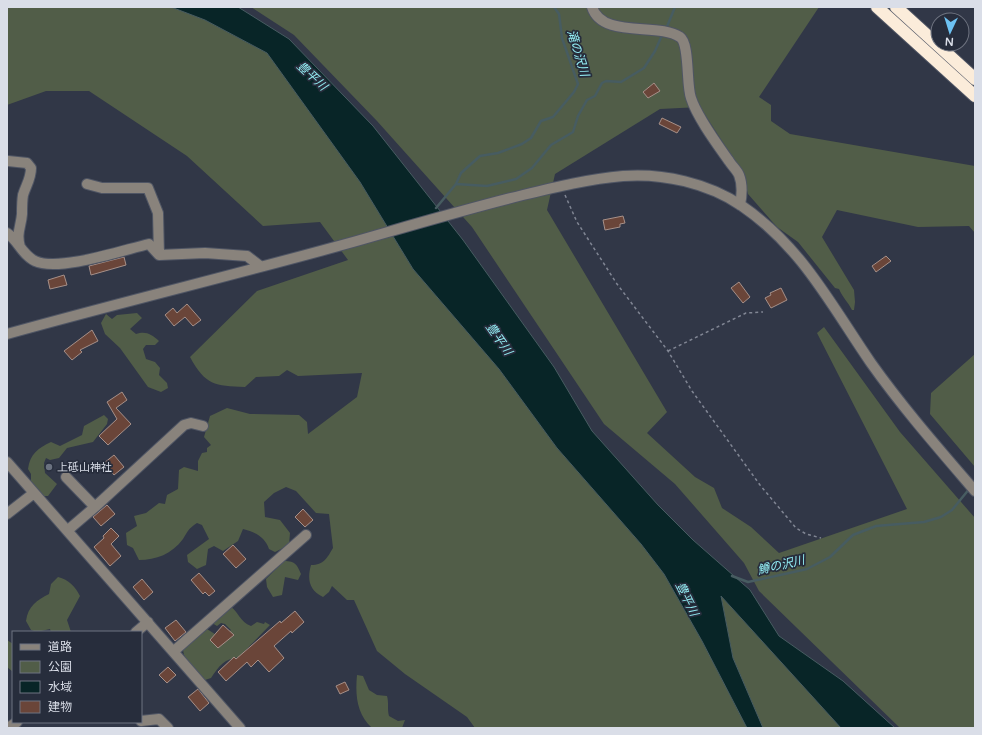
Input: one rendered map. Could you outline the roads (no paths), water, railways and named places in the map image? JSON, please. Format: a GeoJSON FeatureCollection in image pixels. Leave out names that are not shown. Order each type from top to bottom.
{"type":"FeatureCollection","features":[{"type":"Feature","properties":{"kind":"highway"},"geometry":{"type":"LineString","coordinates":[[877,7],[975,96]]}},
{"type":"Feature","properties":{"kind":"highway"},"geometry":{"type":"LineString","coordinates":[[896,7],[975,79]]}},
{"type":"Feature","properties":{"kind":"street"},"geometry":{"type":"LineString","coordinates":[[592,7],[602,20],[615,27],[666,31],[681,38],[686,48],[691,98],[730,163],[739,174],[742,189],[740,205]]}},
{"type":"Feature","properties":{"kind":"street"},"geometry":{"type":"LineString","coordinates":[[8,161],[27,163],[31,168],[29,183],[24,193],[22,215],[17,237],[20,249]]}},
{"type":"Feature","properties":{"kind":"street"},"geometry":{"type":"LineString","coordinates":[[7,334],[560,186],[623,176],[660,177],[677,180],[713,191],[740,205],[770,227],[801,259],[871,362],[912,418],[972,487]]}},
{"type":"Feature","properties":{"kind":"street"},"geometry":{"type":"LineString","coordinates":[[87,184],[102,188],[148,188],[158,213],[158,255]]}},
{"type":"Feature","properties":{"kind":"street"},"geometry":{"type":"LineString","coordinates":[[7,233],[20,249],[35,261],[46,263],[70,263],[149,244],[158,255]]}},
{"type":"Feature","properties":{"kind":"street"},"geometry":{"type":"LineString","coordinates":[[158,255],[205,253],[247,256],[260,266]]}},
{"type":"Feature","properties":{"kind":"street"},"geometry":{"type":"LineString","coordinates":[[68,530],[184,425],[191,423],[203,426]]}},
{"type":"Feature","properties":{"kind":"street"},"geometry":{"type":"LineString","coordinates":[[8,466],[68,530],[240,728]]}},
{"type":"Feature","properties":{"kind":"street"},"geometry":{"type":"LineString","coordinates":[[66,477],[95,507]]}},
{"type":"Feature","properties":{"kind":"street"},"geometry":{"type":"LineString","coordinates":[[7,514],[34,493]]}},
{"type":"Feature","properties":{"kind":"street"},"geometry":{"type":"LineString","coordinates":[[174,652],[306,535]]}},
{"type":"Feature","properties":{"kind":"street"},"geometry":{"type":"LineString","coordinates":[[137,631],[148,622]]}},
{"type":"Feature","properties":{"kind":"street"},"geometry":{"type":"LineString","coordinates":[[142,722],[159,719],[168,728]]}},
{"type":"Feature","properties":{"kind":"water","name":"豊平川"},"geometry":{"type":"Polygon","coordinates":[[[171,7],[238,7],[289,39],[373,126],[463,240],[554,367],[592,431],[658,505],[693,540],[750,590],[779,636],[843,681],[895,728],[841,728],[721,596],[733,658],[763,728],[747,728],[702,641],[664,574],[641,544],[557,448],[499,369],[413,269],[360,182],[267,53],[205,20],[171,7]]]}},
{"type":"Feature","properties":{"kind":"waterway","name":"滝の沢川"},"geometry":{"type":"LineString","coordinates":[[436,208],[456,184],[461,173],[480,156],[498,153],[522,144],[531,138],[541,121],[553,117],[574,92],[578,84],[562,38],[559,14],[554,7]]}},
{"type":"Feature","properties":{"kind":"waterway"},"geometry":{"type":"LineString","coordinates":[[666,29],[675,7]]}},
{"type":"Feature","properties":{"kind":"waterway"},"geometry":{"type":"LineString","coordinates":[[456,184],[487,186],[516,179],[532,168],[551,145],[573,132],[578,116],[587,100],[595,96],[602,83],[606,81],[621,82],[644,68],[655,51],[663,33]]}},
{"type":"Feature","properties":{"kind":"waterway","name":"鱒の沢川"},"geometry":{"type":"LineString","coordinates":[[732,576],[748,582],[807,569],[830,557],[853,535],[876,526],[924,522],[941,517],[952,510],[970,488]]}},
{"type":"Feature","properties":{"kind":"place","name":"上砥山神社"},"geometry":{"type":"Point","coordinates":[49,467]}}]}
